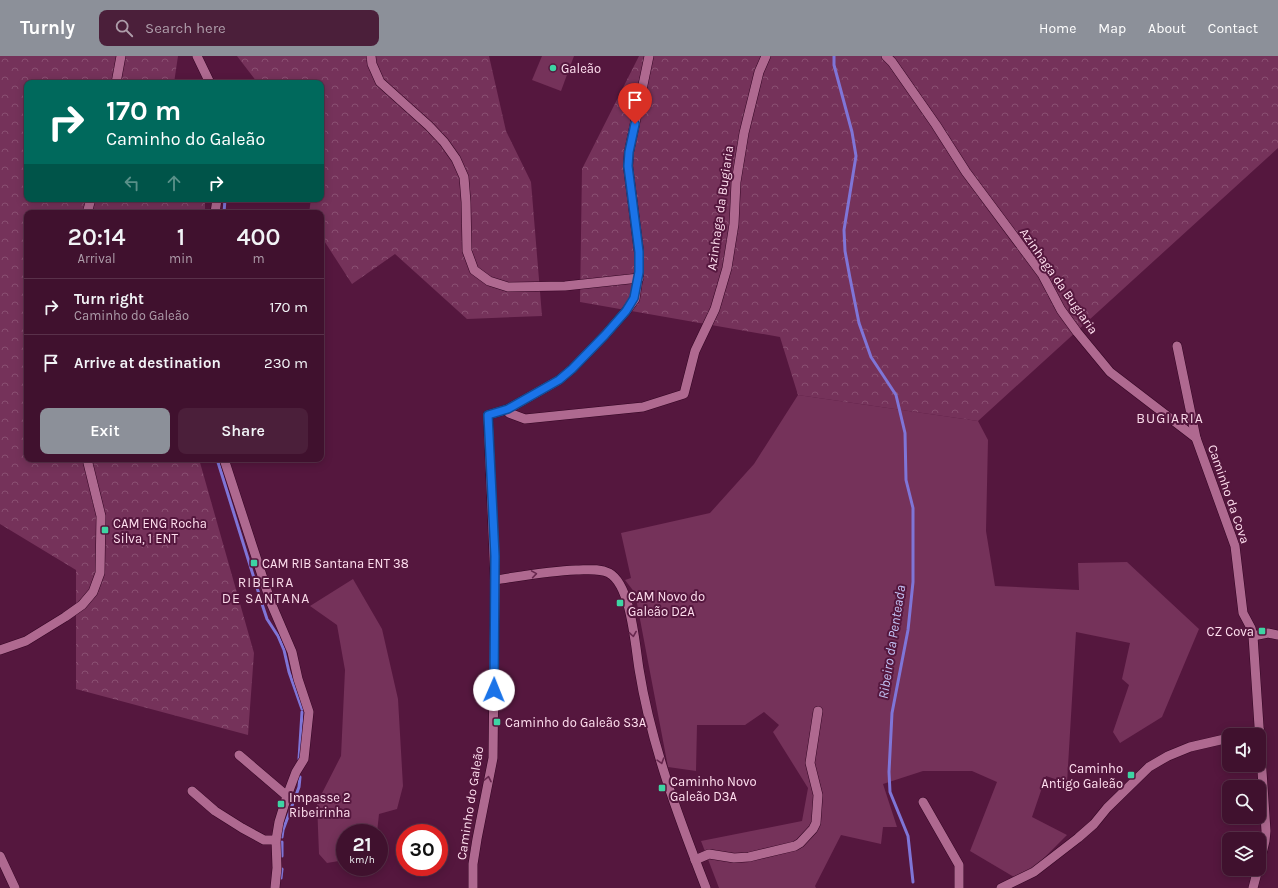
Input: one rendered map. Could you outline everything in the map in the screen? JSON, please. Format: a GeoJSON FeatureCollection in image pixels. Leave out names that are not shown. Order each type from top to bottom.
{"type":"FeatureCollection","features":[{"type":"Feature","properties":{"kind":"street"},"geometry":{"type":"LineString","coordinates":[[117,80],[121,56]]}},
{"type":"Feature","properties":{"kind":"street"},"geometry":{"type":"LineString","coordinates":[[197,56],[209,80]]}},
{"type":"Feature","properties":{"kind":"street"},"geometry":{"type":"LineString","coordinates":[[371,56],[372,64],[380,82],[429,126],[456,158],[464,177],[467,251],[474,270],[489,281],[508,287],[565,286],[639,278]]}},
{"type":"Feature","properties":{"kind":"street","name":"Caminho do Galeão"},"geometry":{"type":"LineString","coordinates":[[474,888],[473,864],[480,817],[493,758],[495,580],[488,415],[508,409],[559,380],[572,369],[626,311],[634,298],[639,278],[639,252],[628,166],[629,152],[649,56]]}},
{"type":"Feature","properties":{"kind":"street","name":"Azinhaga da Bugiaria"},"geometry":{"type":"LineString","coordinates":[[508,409],[509,413],[526,419],[643,407],[684,394],[695,351],[715,309],[727,268],[734,224],[736,182],[744,133],[759,72],[766,56]]}},
{"type":"Feature","properties":{"kind":"street","name":"Azinhaga da Bugiaria"},"geometry":{"type":"LineString","coordinates":[[886,56],[892,62],[936,125],[970,178],[1042,274],[1062,310],[1077,332],[1110,372],[1196,438]]}},
{"type":"Feature","properties":{"kind":"street","name":"Caminho da Cova"},"geometry":{"type":"LineString","coordinates":[[1178,346],[1196,438],[1235,546],[1243,613],[1252,628],[1260,728]]}},
{"type":"Feature","properties":{"kind":"street"},"geometry":{"type":"LineString","coordinates":[[0,650],[26,641],[65,617],[82,605],[93,592],[100,573],[101,516],[88,462]]}},
{"type":"Feature","properties":{"kind":"street"},"geometry":{"type":"LineString","coordinates":[[225,462],[271,603],[292,652],[298,679],[309,712],[304,759],[296,772],[279,822],[276,840],[277,868],[275,888]]}},
{"type":"Feature","properties":{"kind":"street"},"geometry":{"type":"LineString","coordinates":[[495,580],[549,571],[596,570],[608,573],[619,582],[627,599],[644,700],[656,747],[667,783],[706,888]]}},
{"type":"Feature","properties":{"kind":"street"},"geometry":{"type":"LineString","coordinates":[[1253,636],[1268,633],[1278,635]]}},
{"type":"Feature","properties":{"kind":"street"},"geometry":{"type":"LineString","coordinates":[[695,860],[709,854],[734,858],[749,857],[795,846],[800,843],[813,829],[816,823],[818,795],[810,763],[818,711]]}},
{"type":"Feature","properties":{"kind":"street"},"geometry":{"type":"LineString","coordinates":[[1001,888],[1034,872],[1078,838],[1094,824],[1107,808],[1149,767],[1168,756],[1190,748],[1222,740]]}},
{"type":"Feature","properties":{"kind":"street"},"geometry":{"type":"LineString","coordinates":[[239,755],[287,796]]}},
{"type":"Feature","properties":{"kind":"street","name":"Caminho da Cova"},"geometry":{"type":"LineString","coordinates":[[1262,772],[1266,832]]}},
{"type":"Feature","properties":{"kind":"street"},"geometry":{"type":"LineString","coordinates":[[192,791],[215,811],[242,828],[264,840],[276,840]]}},
{"type":"Feature","properties":{"kind":"street"},"geometry":{"type":"LineString","coordinates":[[923,802],[959,865],[959,888]]}},
{"type":"Feature","properties":{"kind":"street"},"geometry":{"type":"LineString","coordinates":[[0,856],[15,888]]}},
{"type":"Feature","properties":{"kind":"street"},"geometry":{"type":"LineString","coordinates":[[1252,888],[1256,876]]}},
{"type":"Feature","properties":{"kind":"green space"},"geometry":{"type":"Polygon","coordinates":[[[0,56],[178,56],[174,80],[24,80],[24,202],[205,202],[205,210],[24,210],[24,462],[200,462],[254,653],[248,735],[76,689],[76,570],[0,524],[0,56]]]}},
{"type":"Feature","properties":{"kind":"green space"},"geometry":{"type":"Polygon","coordinates":[[[237,56],[489,56],[506,131],[531,182],[542,316],[467,319],[395,254],[352,284],[324,241],[324,210],[309,210],[311,202],[324,202],[324,80],[255,80],[237,56]]]}},
{"type":"Feature","properties":{"kind":"green space","name":"Galeão"},"geometry":{"type":"Polygon","coordinates":[[[542,56],[574,56],[561,91],[532,80],[542,56]]]}},
{"type":"Feature","properties":{"kind":"green space"},"geometry":{"type":"Polygon","coordinates":[[[639,56],[1278,56],[1278,148],[978,421],[798,395],[780,337],[580,302],[582,169],[639,56]]]}},
{"type":"Feature","properties":{"kind":"green space"},"geometry":{"type":"Polygon","coordinates":[[[798,395],[978,421],[988,440],[986,531],[995,586],[1079,590],[1078,563],[1127,562],[1199,629],[1162,717],[1120,743],[1113,732],[1129,685],[1122,679],[1130,643],[1076,632],[1067,783],[1046,776],[1032,817],[1067,835],[1035,867],[1014,877],[970,851],[997,782],[972,771],[923,771],[883,784],[897,827],[883,827],[881,844],[841,835],[815,886],[816,888],[719,888],[701,841],[802,821],[808,788],[773,732],[779,725],[764,712],[745,725],[697,725],[696,771],[668,767],[635,593],[625,580],[631,578],[621,533],[710,513],[754,464],[798,395]]]}},
{"type":"Feature","properties":{"kind":"green space"},"geometry":{"type":"Polygon","coordinates":[[[353,579],[382,629],[398,699],[403,786],[397,809],[379,814],[378,824],[336,824],[336,862],[327,863],[319,854],[317,803],[341,756],[345,670],[337,625],[310,606],[353,579]]]}},
{"type":"Feature","properties":{"kind":"waterway","name":"Ribeiro da Penteada"},"geometry":{"type":"LineString","coordinates":[[834,56],[834,65],[852,132],[856,156],[844,230],[845,251],[859,323],[871,357],[896,395],[905,433],[906,480],[913,508],[913,582],[908,630],[892,713],[889,772],[890,792],[908,836],[913,882]]}},
{"type":"Feature","properties":{"kind":"waterway","name":"RIBEIRA DE SANTANA"},"geometry":{"type":"LineString","coordinates":[[224,210],[225,202]]}},
{"type":"Feature","properties":{"kind":"waterway","name":"RIBEIRA DE SANTANA"},"geometry":{"type":"LineString","coordinates":[[218,462],[267,619],[278,636],[284,650],[289,672],[302,709]]}},
{"type":"Feature","properties":{"kind":"waterway","name":"RIBEIRA DE SANTANA"},"geometry":{"type":"LineString","coordinates":[[299,759],[302,712]]}},
{"type":"Feature","properties":{"kind":"waterway","name":"RIBEIRA DE SANTANA"},"geometry":{"type":"LineString","coordinates":[[282,837],[283,830],[299,787],[300,777]]}},
{"type":"Feature","properties":{"kind":"waterway","name":"RIBEIRA DE SANTANA"},"geometry":{"type":"LineString","coordinates":[[282,842],[282,856]]}},
{"type":"Feature","properties":{"kind":"waterway","name":"RIBEIRA DE SANTANA"},"geometry":{"type":"LineString","coordinates":[[281,878],[282,869]]}},
{"type":"Feature","properties":{"kind":"place","name":"Galeão"},"geometry":{"type":"Point","coordinates":[553,68]}},
{"type":"Feature","properties":{"kind":"place","name":"CAM ENG Rocha Silva, 1 ENT"},"geometry":{"type":"Point","coordinates":[105,530]}},
{"type":"Feature","properties":{"kind":"place","name":"CAM RIB Santana ENT 38"},"geometry":{"type":"Point","coordinates":[254,563]}},
{"type":"Feature","properties":{"kind":"place","name":"CAM Novo do Galeão D2A"},"geometry":{"type":"Point","coordinates":[620,603]}},
{"type":"Feature","properties":{"kind":"place","name":"CZ Cova"},"geometry":{"type":"Point","coordinates":[1262,631]}},
{"type":"Feature","properties":{"kind":"place","name":"Caminho do Galeão S3A"},"geometry":{"type":"Point","coordinates":[497,722]}},
{"type":"Feature","properties":{"kind":"place","name":"Caminho Antigo Galeão"},"geometry":{"type":"Point","coordinates":[1131,775]}},
{"type":"Feature","properties":{"kind":"place","name":"Caminho Novo Galeão D3A"},"geometry":{"type":"Point","coordinates":[662,788]}},
{"type":"Feature","properties":{"kind":"place","name":"Impasse 2 Ribeirinha"},"geometry":{"type":"Point","coordinates":[281,804]}},
{"type":"Feature","properties":{"kind":"district","name":"BUGIARIA"},"geometry":{"type":"Point","coordinates":[1170,418]}},
{"type":"Feature","properties":{"kind":"district","name":"RIBEIRA DE SANTANA"},"geometry":{"type":"Point","coordinates":[266,590]}},
{"type":"Feature","properties":{"kind":"route"},"geometry":{"type":"LineString","coordinates":[[494,690],[495,556],[488,415],[508,409],[559,380],[572,369],[605,335],[626,311],[634,298],[639,278],[639,252],[628,166],[629,152],[635,124]]}}]}
